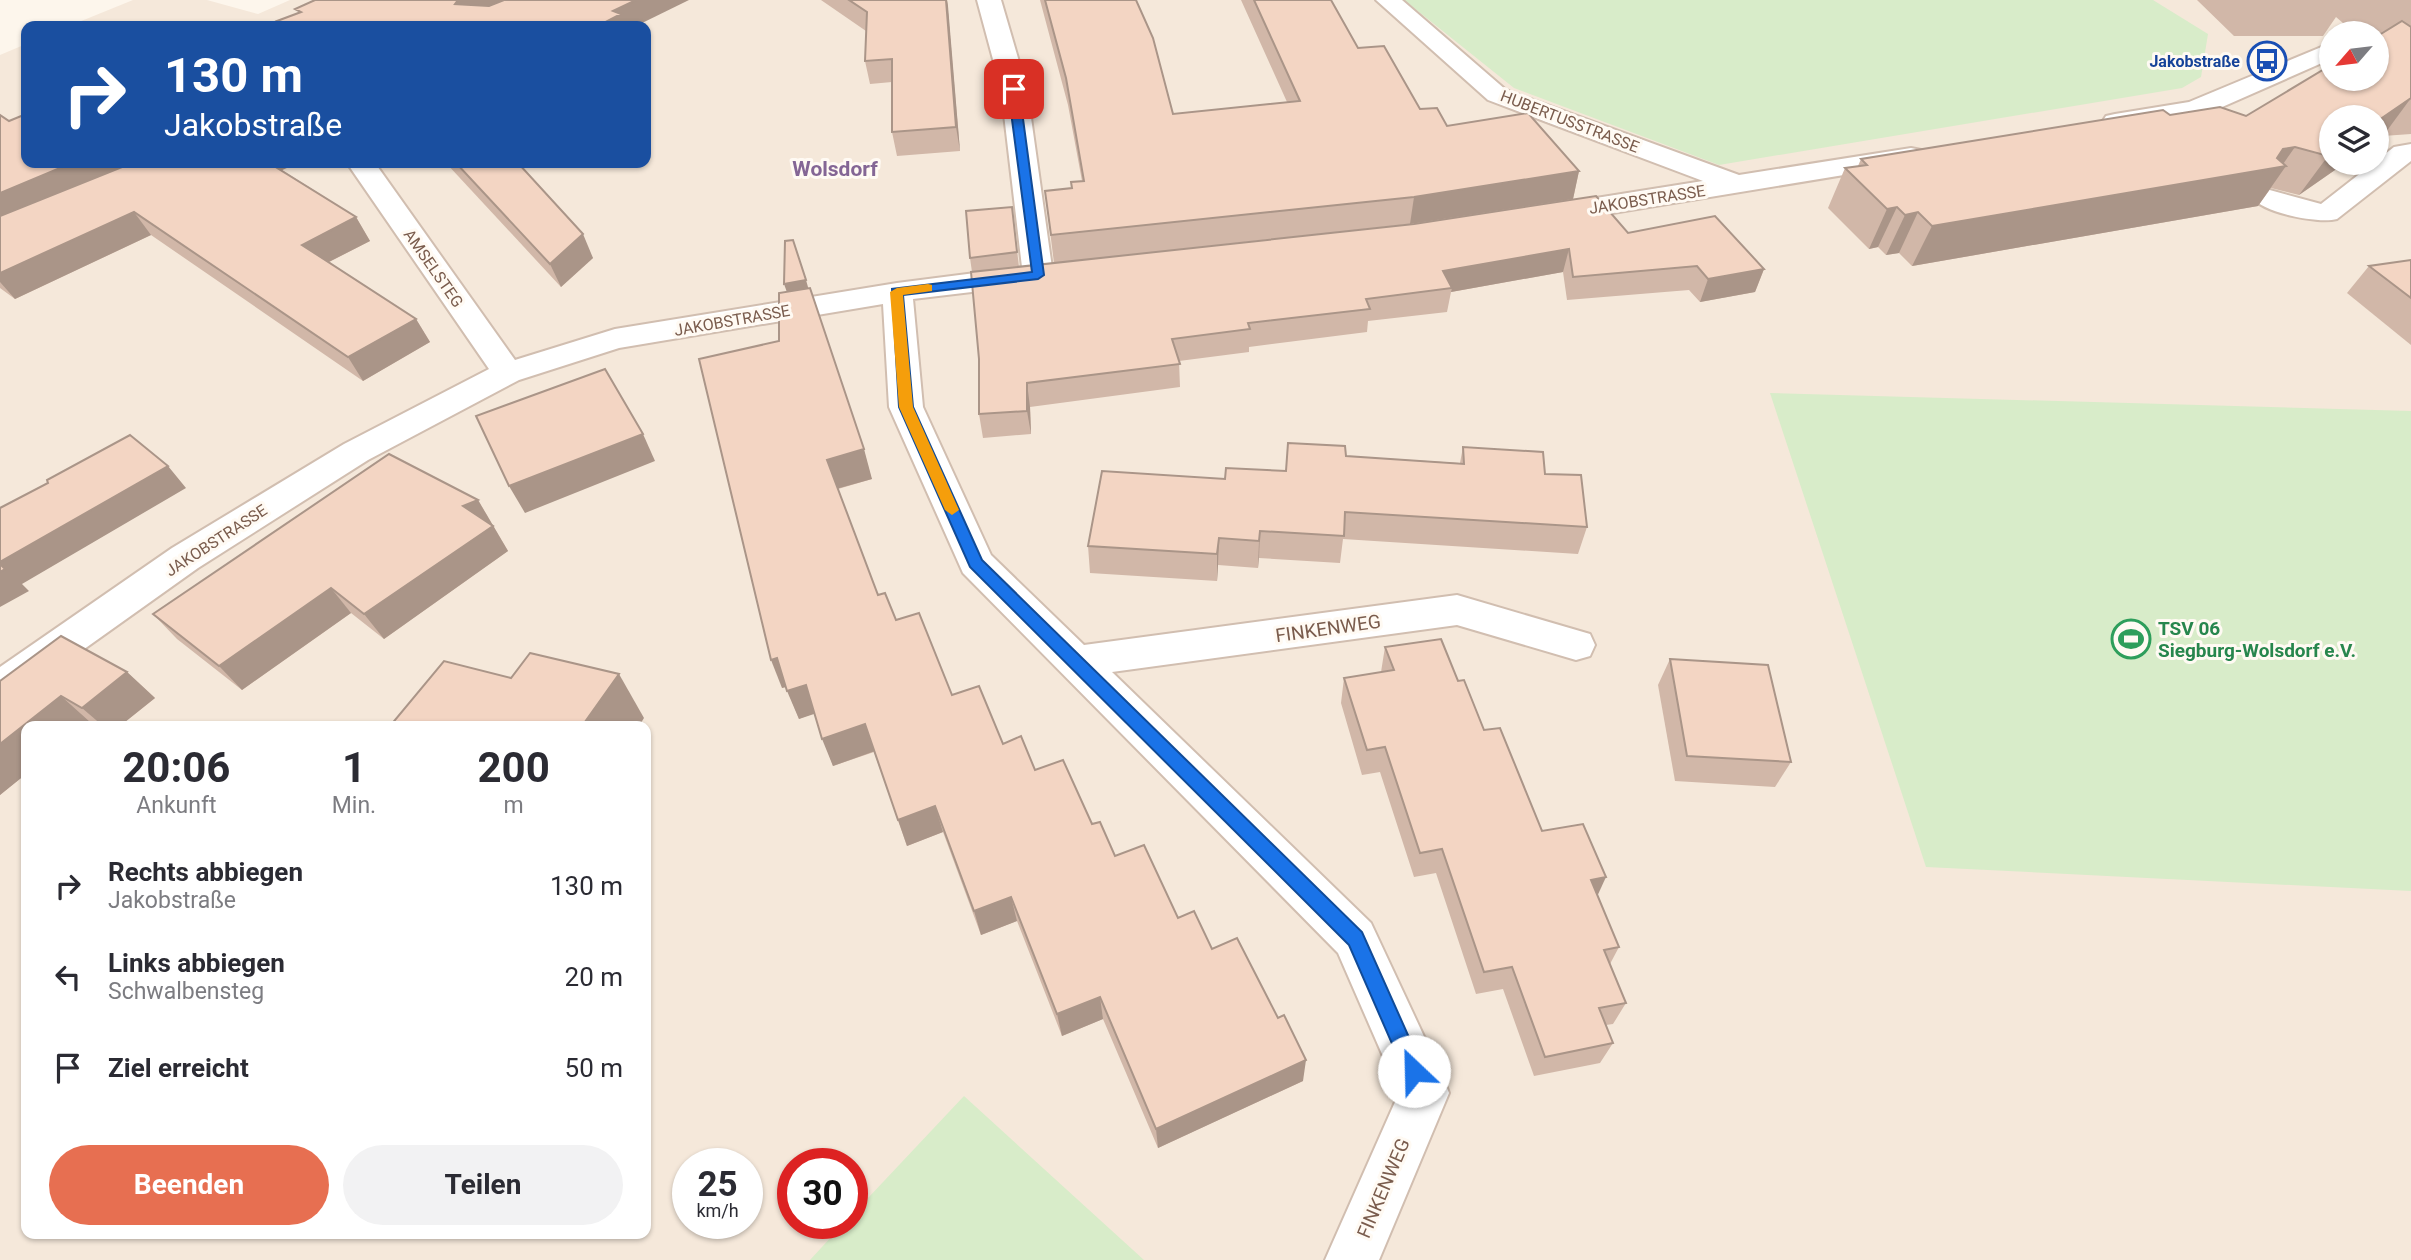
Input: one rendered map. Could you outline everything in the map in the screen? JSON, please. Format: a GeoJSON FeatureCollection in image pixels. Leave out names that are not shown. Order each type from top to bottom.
{"type":"FeatureCollection","features":[{"type":"Feature","properties":{"kind":"street","name":"JAKOBSTRASSE"},"geometry":{"type":"LineString","coordinates":[[0,688],[185,558],[356,452],[508,373],[615,339],[897,292],[1052,273],[1014,89],[989,0]]}},
{"type":"Feature","properties":{"kind":"street","name":"HUBERTUSSTRASSE"},"geometry":{"type":"LineString","coordinates":[[1388,0],[1497,95],[1738,184]]}},
{"type":"Feature","properties":{"kind":"street"},"geometry":{"type":"LineString","coordinates":[[2090,126],[2195,109],[2319,55]]}},
{"type":"Feature","properties":{"kind":"street","name":"JAKOBSTRASSE"},"geometry":{"type":"LineString","coordinates":[[1519,219],[1945,151]]}},
{"type":"Feature","properties":{"kind":"street"},"geometry":{"type":"LineString","coordinates":[[2266,197],[2307,211],[2327,213],[2404,153],[2411,152]]}},
{"type":"Feature","properties":{"kind":"street","name":"AMSELSTEG"},"geometry":{"type":"LineString","coordinates":[[364,168],[508,373]]}},
{"type":"Feature","properties":{"kind":"street","name":"FINKENWEG"},"geometry":{"type":"LineString","coordinates":[[897,292],[906,407],[976,563],[1356,939],[1424,1093],[1352,1260]]}},
{"type":"Feature","properties":{"kind":"street","name":"FINKENWEG"},"geometry":{"type":"LineString","coordinates":[[1075,662],[1457,610],[1576,645]]}},
{"type":"Feature","properties":{"kind":"shaded area"},"geometry":{"type":"Polygon","coordinates":[[[133,0],[207,0],[258,14],[290,0],[2411,0],[2411,1260],[0,1260],[0,55],[21,46],[21,168],[651,168],[651,21],[81,21],[133,0]]]}},
{"type":"Feature","properties":{"kind":"green space"},"geometry":{"type":"Polygon","coordinates":[[[1404,0],[2153,0],[2208,34],[2201,77],[2182,88],[1719,165],[1514,88],[1404,0]]]}},
{"type":"Feature","properties":{"kind":"green space","name":"TSV 06 Siegburg-Wolsdorf e.V."},"geometry":{"type":"Polygon","coordinates":[[[1770,393],[2411,411],[2411,891],[1926,867],[1770,393]]]}},
{"type":"Feature","properties":{"kind":"green space"},"geometry":{"type":"Polygon","coordinates":[[[964,1096],[1144,1260],[810,1260],[829,1239],[868,1239],[868,1198],[964,1096]]]}},
{"type":"Feature","properties":{"kind":"building"},"geometry":{"type":"Polygon","coordinates":[[[315,0],[458,0],[455,4],[489,6],[504,0],[636,0],[613,11],[621,14],[608,21],[277,21],[301,12],[295,9],[315,0]]]}},
{"type":"Feature","properties":{"kind":"building"},"geometry":{"type":"Polygon","coordinates":[[[849,0],[946,0],[956,127],[892,132],[892,59],[865,61],[867,12],[849,0]]]}},
{"type":"Feature","properties":{"kind":"building"},"geometry":{"type":"Polygon","coordinates":[[[1045,0],[1136,0],[1153,38],[1173,114],[1300,101],[1254,0],[1331,0],[1358,48],[1384,46],[1420,109],[1437,108],[1447,126],[1528,113],[1579,171],[1414,197],[1051,235],[1045,191],[1072,188],[1071,182],[1084,181],[1066,78],[1045,0]]]}},
{"type":"Feature","properties":{"kind":"building"},"geometry":{"type":"Polygon","coordinates":[[[2402,21],[2411,27],[2411,98],[2389,113],[2389,105],[2319,105],[2319,154],[2295,147],[2283,149],[2277,158],[2286,166],[1932,226],[1918,212],[1905,215],[1897,207],[1887,209],[1845,168],[1867,165],[1861,159],[2163,110],[2170,115],[2220,107],[2246,116],[2319,72],[2319,91],[2389,91],[2389,29],[2402,21]]]}},
{"type":"Feature","properties":{"kind":"building"},"geometry":{"type":"Polygon","coordinates":[[[0,115],[9,121],[21,116],[21,168],[60,168],[0,193],[0,115]]]}},
{"type":"Feature","properties":{"kind":"building"},"geometry":{"type":"Polygon","coordinates":[[[120,168],[277,168],[356,217],[302,245],[416,319],[348,357],[134,212],[0,273],[0,216],[120,168]]]}},
{"type":"Feature","properties":{"kind":"building"},"geometry":{"type":"Polygon","coordinates":[[[461,168],[523,168],[583,234],[550,264],[461,168]]]}},
{"type":"Feature","properties":{"kind":"building"},"geometry":{"type":"Polygon","coordinates":[[[1596,196],[1628,233],[1715,216],[1764,269],[1708,279],[1697,266],[1573,277],[1569,249],[1443,271],[1452,288],[1366,299],[1370,309],[1248,323],[1250,329],[1172,339],[1180,364],[1027,383],[1027,411],[979,414],[979,359],[971,272],[1414,224],[1596,196]]]}},
{"type":"Feature","properties":{"kind":"building"},"geometry":{"type":"Polygon","coordinates":[[[1012,207],[1017,252],[970,258],[966,211],[1012,207]]]}},
{"type":"Feature","properties":{"kind":"building"},"geometry":{"type":"Polygon","coordinates":[[[793,240],[806,280],[784,284],[785,241],[793,240]]]}},
{"type":"Feature","properties":{"kind":"building"},"geometry":{"type":"Polygon","coordinates":[[[2411,260],[2411,298],[2369,266],[2411,260]]]}},
{"type":"Feature","properties":{"kind":"building"},"geometry":{"type":"Polygon","coordinates":[[[810,288],[864,449],[827,460],[878,595],[885,593],[896,620],[919,613],[952,695],[979,686],[1003,744],[1021,736],[1035,770],[1063,760],[1092,824],[1100,822],[1115,856],[1144,845],[1178,918],[1194,911],[1212,949],[1237,938],[1278,1018],[1284,1015],[1306,1060],[1156,1129],[1100,997],[1057,1014],[1011,897],[974,911],[935,806],[898,820],[865,724],[822,739],[806,685],[787,691],[777,658],[771,660],[699,359],[779,341],[779,293],[810,288]]]}},
{"type":"Feature","properties":{"kind":"building"},"geometry":{"type":"Polygon","coordinates":[[[605,369],[643,434],[509,486],[476,416],[605,369]]]}},
{"type":"Feature","properties":{"kind":"building"},"geometry":{"type":"Polygon","coordinates":[[[130,435],[168,466],[0,562],[0,508],[130,435]]]}},
{"type":"Feature","properties":{"kind":"building"},"geometry":{"type":"Polygon","coordinates":[[[1288,443],[1345,446],[1346,456],[1464,464],[1463,447],[1543,452],[1545,474],[1581,475],[1587,527],[1345,512],[1344,536],[1260,531],[1259,541],[1219,538],[1217,554],[1088,546],[1102,471],[1225,479],[1226,468],[1286,471],[1288,443]]]}},
{"type":"Feature","properties":{"kind":"building"},"geometry":{"type":"Polygon","coordinates":[[[389,454],[478,500],[463,506],[493,526],[364,614],[331,588],[219,666],[153,614],[389,454]]]}},
{"type":"Feature","properties":{"kind":"building"},"geometry":{"type":"Polygon","coordinates":[[[61,636],[127,672],[82,708],[61,696],[29,721],[21,721],[21,727],[0,744],[0,681],[61,636]]]}},
{"type":"Feature","properties":{"kind":"building"},"geometry":{"type":"Polygon","coordinates":[[[1441,639],[1458,681],[1464,680],[1484,730],[1500,728],[1542,831],[1583,824],[1606,877],[1591,880],[1619,947],[1604,950],[1626,1003],[1599,1008],[1613,1043],[1545,1057],[1512,967],[1484,972],[1442,849],[1420,853],[1385,747],[1367,750],[1344,678],[1394,670],[1385,647],[1441,639]]]}},
{"type":"Feature","properties":{"kind":"building"},"geometry":{"type":"Polygon","coordinates":[[[530,653],[619,674],[586,721],[394,721],[444,661],[511,678],[530,653]]]}},
{"type":"Feature","properties":{"kind":"building"},"geometry":{"type":"Polygon","coordinates":[[[1670,659],[1768,665],[1791,762],[1687,756],[1670,659]]]}},
{"type":"Feature","properties":{"kind":"slow traffic"},"geometry":{"type":"LineString","coordinates":[[928,288],[897,292],[906,407],[952,510]]}},
{"type":"Feature","properties":{"kind":"place","name":"Jakobstraße"},"geometry":{"type":"Point","coordinates":[2267,61]}},
{"type":"Feature","properties":{"kind":"place","name":"TSV 06 Siegburg-Wolsdorf e.V."},"geometry":{"type":"Point","coordinates":[2131,639]}},
{"type":"Feature","properties":{"kind":"district","name":"Wolsdorf"},"geometry":{"type":"Point","coordinates":[835,169]}},
{"type":"Feature","properties":{"kind":"route"},"geometry":{"type":"LineString","coordinates":[[1014,89],[1038,275],[897,292],[906,407],[976,563],[1356,939],[1414,1071]]}}]}
